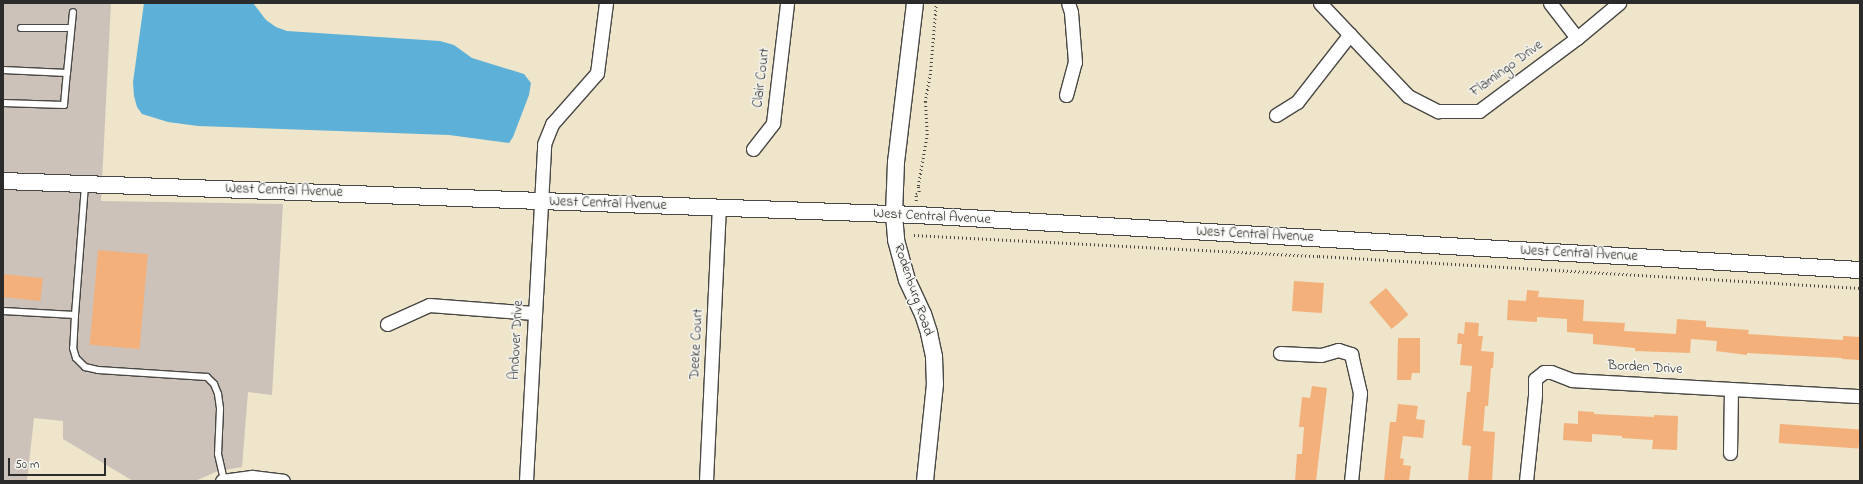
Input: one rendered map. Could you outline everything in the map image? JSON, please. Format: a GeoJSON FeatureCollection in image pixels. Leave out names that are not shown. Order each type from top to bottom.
{"type":"FeatureCollection","features":[{"type":"Feature","properties":{"kind":"street","name":"Andover Drive"},"geometry":{"type":"LineString","coordinates":[[526,481],[534,312],[546,138],[552,124],[597,73],[606,3]]}},
{"type":"Feature","properties":{"kind":"street","name":"Clair Court"},"geometry":{"type":"LineString","coordinates":[[753,149],[772,123],[787,3]]}},
{"type":"Feature","properties":{"kind":"street","name":"Rodenburg Road"},"geometry":{"type":"LineString","coordinates":[[914,3],[896,162],[894,215],[896,240],[907,280],[923,314],[934,357],[935,384],[926,481]]}},
{"type":"Feature","properties":{"kind":"street"},"geometry":{"type":"LineString","coordinates":[[1066,95],[1074,62],[1071,12],[1068,3]]}},
{"type":"Feature","properties":{"kind":"street","name":"Flamingo Drive"},"geometry":{"type":"LineString","coordinates":[[1320,3],[1408,96],[1438,112],[1479,111],[1577,38],[1619,3]]}},
{"type":"Feature","properties":{"kind":"street"},"geometry":{"type":"LineString","coordinates":[[1550,3],[1577,38]]}},
{"type":"Feature","properties":{"kind":"street"},"geometry":{"type":"LineString","coordinates":[[1276,115],[1297,102],[1350,34]]}},
{"type":"Feature","properties":{"kind":"street","name":"West Central Avenue"},"geometry":{"type":"LineString","coordinates":[[3,181],[894,215],[1860,270]]}},
{"type":"Feature","properties":{"kind":"street","name":"Deeke Court"},"geometry":{"type":"LineString","coordinates":[[706,481],[719,208]]}},
{"type":"Feature","properties":{"kind":"street"},"geometry":{"type":"LineString","coordinates":[[387,324],[430,305],[534,312]]}},
{"type":"Feature","properties":{"kind":"street"},"geometry":{"type":"LineString","coordinates":[[1280,353],[1321,355],[1338,350],[1351,354],[1360,393],[1351,481]]}},
{"type":"Feature","properties":{"kind":"street","name":"Borden Drive"},"geometry":{"type":"LineString","coordinates":[[1526,481],[1535,395],[1535,379],[1544,372],[1551,372],[1572,380],[1860,396]]}},
{"type":"Feature","properties":{"kind":"street"},"geometry":{"type":"LineString","coordinates":[[1730,453],[1731,389]]}},
{"type":"Feature","properties":{"kind":"street"},"geometry":{"type":"LineString","coordinates":[[223,481],[252,477],[283,481]]}},
{"type":"Feature","properties":{"kind":"lane"},"geometry":{"type":"LineString","coordinates":[[3,103],[64,105],[73,12]]}},
{"type":"Feature","properties":{"kind":"lane"},"geometry":{"type":"LineString","coordinates":[[21,28],[71,28]]}},
{"type":"Feature","properties":{"kind":"lane"},"geometry":{"type":"LineString","coordinates":[[3,70],[67,73]]}},
{"type":"Feature","properties":{"kind":"lane"},"geometry":{"type":"LineString","coordinates":[[85,184],[73,348],[76,358],[85,367],[98,370],[207,377],[214,384],[218,394],[220,408],[218,454],[223,481]]}},
{"type":"Feature","properties":{"kind":"lane"},"geometry":{"type":"LineString","coordinates":[[3,311],[75,315]]}},
{"type":"Feature","properties":{"kind":"path"},"geometry":{"type":"LineString","coordinates":[[916,194],[919,192],[918,186],[927,135],[925,102],[930,75],[936,3]]}},
{"type":"Feature","properties":{"kind":"path"},"geometry":{"type":"LineString","coordinates":[[917,234],[1860,288]]}},
{"type":"Feature","properties":{"kind":"shaded area"},"geometry":{"type":"Polygon","coordinates":[[[3,3],[111,3],[101,201],[283,204],[272,395],[248,392],[242,467],[218,471],[195,481],[133,481],[63,439],[63,421],[34,418],[27,481],[3,481],[3,3]]]}},
{"type":"Feature","properties":{"kind":"water"},"geometry":{"type":"Polygon","coordinates":[[[144,3],[253,3],[266,20],[276,27],[287,31],[440,41],[454,45],[472,58],[524,74],[531,83],[529,95],[513,137],[509,143],[449,135],[198,126],[168,122],[142,114],[137,107],[134,96],[133,82],[144,3]]]}},
{"type":"Feature","properties":{"kind":"building"},"geometry":{"type":"Polygon","coordinates":[[[98,250],[148,254],[140,349],[90,345],[98,250]]]}},
{"type":"Feature","properties":{"kind":"building"},"geometry":{"type":"Polygon","coordinates":[[[3,274],[43,278],[40,301],[3,297],[3,274]]]}},
{"type":"Feature","properties":{"kind":"building"},"geometry":{"type":"Polygon","coordinates":[[[1294,281],[1324,283],[1322,313],[1292,311],[1294,281]]]}},
{"type":"Feature","properties":{"kind":"building"},"geometry":{"type":"Polygon","coordinates":[[[1386,288],[1408,315],[1392,329],[1369,302],[1386,288]]]}},
{"type":"Feature","properties":{"kind":"building"},"geometry":{"type":"Polygon","coordinates":[[[1527,290],[1539,291],[1538,297],[1584,300],[1583,321],[1625,323],[1624,331],[1676,334],[1677,319],[1706,321],[1706,327],[1749,330],[1748,334],[1843,340],[1843,336],[1860,337],[1860,360],[1747,353],[1747,355],[1716,351],[1717,341],[1691,339],[1690,353],[1635,351],[1635,348],[1593,344],[1593,334],[1567,332],[1567,319],[1537,317],[1537,322],[1507,320],[1508,300],[1526,301],[1527,290]]]}},
{"type":"Feature","properties":{"kind":"building"},"geometry":{"type":"Polygon","coordinates":[[[1465,322],[1479,323],[1478,336],[1483,336],[1481,351],[1494,352],[1493,368],[1491,368],[1488,406],[1485,406],[1483,431],[1495,432],[1492,481],[1468,481],[1471,446],[1462,445],[1467,392],[1470,392],[1472,366],[1460,365],[1462,344],[1457,344],[1458,333],[1464,334],[1465,322]]]}},
{"type":"Feature","properties":{"kind":"building"},"geometry":{"type":"Polygon","coordinates":[[[1398,338],[1420,338],[1420,373],[1412,373],[1411,380],[1397,380],[1398,338]]]}},
{"type":"Feature","properties":{"kind":"building"},"geometry":{"type":"Polygon","coordinates":[[[1312,386],[1327,388],[1316,481],[1295,481],[1297,454],[1302,454],[1304,427],[1299,427],[1302,397],[1310,398],[1312,386]]]}},
{"type":"Feature","properties":{"kind":"building"},"geometry":{"type":"Polygon","coordinates":[[[1398,404],[1418,406],[1416,419],[1425,420],[1423,438],[1403,436],[1400,458],[1404,459],[1403,465],[1411,466],[1409,481],[1384,481],[1390,422],[1396,422],[1398,404]]]}},
{"type":"Feature","properties":{"kind":"building"},"geometry":{"type":"Polygon","coordinates":[[[1578,411],[1594,412],[1594,414],[1654,417],[1654,415],[1678,416],[1677,450],[1652,449],[1653,440],[1622,438],[1622,436],[1592,434],[1592,442],[1563,440],[1564,423],[1578,424],[1578,411]]]}},
{"type":"Feature","properties":{"kind":"building"},"geometry":{"type":"Polygon","coordinates":[[[1780,424],[1860,430],[1858,449],[1779,443],[1780,424]]]}}]}
